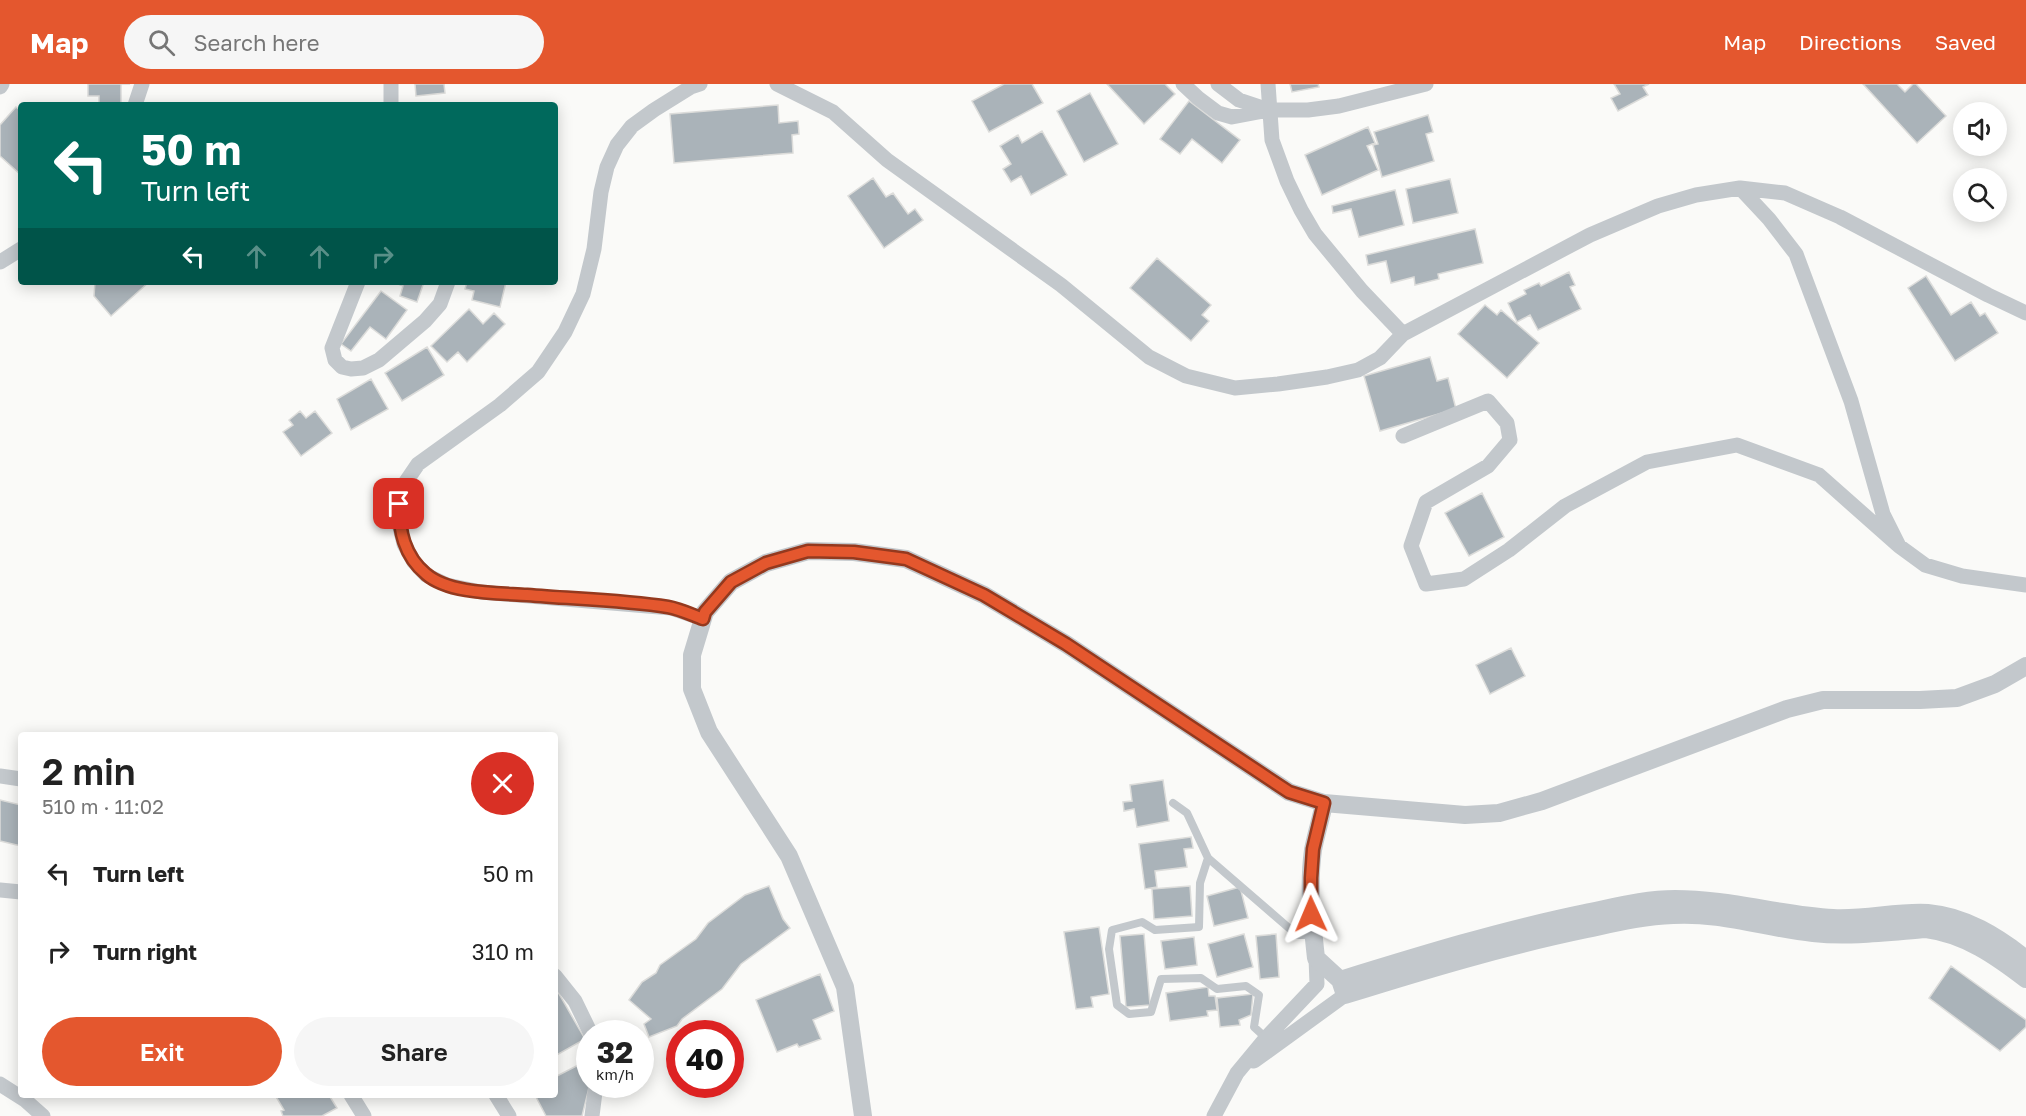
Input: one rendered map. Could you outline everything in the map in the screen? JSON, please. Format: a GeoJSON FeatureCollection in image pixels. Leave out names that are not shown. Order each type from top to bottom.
{"type":"FeatureCollection","features":[{"type":"Feature","properties":{"kind":"street"},"geometry":{"type":"LineString","coordinates":[[136,102],[142,84]]}},
{"type":"Feature","properties":{"kind":"street"},"geometry":{"type":"LineString","coordinates":[[391,102],[392,84]]}},
{"type":"Feature","properties":{"kind":"street"},"geometry":{"type":"LineString","coordinates":[[700,84],[654,110],[632,126],[617,145],[607,167],[601,192],[594,249],[583,294],[565,332],[538,372],[500,405],[418,464],[403,486],[399,504],[399,523],[404,544],[414,561],[426,575],[447,585],[481,592],[652,605],[671,608],[703,619]]}},
{"type":"Feature","properties":{"kind":"street"},"geometry":{"type":"LineString","coordinates":[[777,84],[833,112],[887,160],[1061,285],[1149,357],[1186,376],[1235,388],[1327,377],[1358,370],[1380,358],[1403,334],[1599,231],[1658,206],[1696,195],[1740,188],[1785,193],[1840,218],[2026,313]]}},
{"type":"Feature","properties":{"kind":"street"},"geometry":{"type":"LineString","coordinates":[[1183,84],[1197,98],[1218,113],[1232,117],[1269,110],[1308,110],[1339,106],[1426,84]]}},
{"type":"Feature","properties":{"kind":"street"},"geometry":{"type":"LineString","coordinates":[[1219,84],[1239,100],[1269,110]]}},
{"type":"Feature","properties":{"kind":"street"},"geometry":{"type":"LineString","coordinates":[[1268,84],[1272,140],[1287,181],[1315,234],[1362,291],[1403,334]]}},
{"type":"Feature","properties":{"kind":"street"},"geometry":{"type":"LineString","coordinates":[[1740,188],[1769,219],[1796,254],[1851,401],[1883,514],[1899,546]]}},
{"type":"Feature","properties":{"kind":"street"},"geometry":{"type":"LineString","coordinates":[[0,262],[18,251]]}},
{"type":"Feature","properties":{"kind":"street"},"geometry":{"type":"LineString","coordinates":[[357,285],[332,348],[335,360],[342,367],[351,369],[363,368],[379,360],[425,321],[440,304],[447,285]]}},
{"type":"Feature","properties":{"kind":"street"},"geometry":{"type":"LineString","coordinates":[[1403,436],[1488,401],[1507,423],[1510,440],[1488,465],[1426,502],[1411,546],[1426,584],[1464,579],[1509,550],[1565,506],[1647,462],[1737,445],[1819,475],[1925,566],[1962,576],[2026,585]]}},
{"type":"Feature","properties":{"kind":"street"},"geometry":{"type":"LineString","coordinates":[[1854,506],[1869,494],[1873,479]]}},
{"type":"Feature","properties":{"kind":"street"},"geometry":{"type":"LineString","coordinates":[[863,1116],[845,987],[789,856],[709,732],[692,689],[692,655],[705,612],[731,582],[766,563],[808,551],[854,552],[906,559],[984,595],[1066,644],[1289,792],[1324,803],[1465,815],[1499,813],[1542,801],[1786,709],[1823,700],[1957,698],[1995,684],[2026,666]]}},
{"type":"Feature","properties":{"kind":"street"},"geometry":{"type":"LineString","coordinates":[[0,776],[18,779]]}},
{"type":"Feature","properties":{"kind":"street"},"geometry":{"type":"LineString","coordinates":[[1214,1116],[1237,1073],[1266,1038],[1317,984],[1311,878],[1313,849],[1324,803]]}},
{"type":"Feature","properties":{"kind":"street"},"geometry":{"type":"LineString","coordinates":[[0,890],[18,892]]}},
{"type":"Feature","properties":{"kind":"street"},"geometry":{"type":"LineString","coordinates":[[1237,1073],[1342,987],[1533,924],[1622,906],[1673,899],[1707,900],[1836,919],[1927,913],[1944,916],[1980,929],[2026,959]]}},
{"type":"Feature","properties":{"kind":"street"},"geometry":{"type":"LineString","coordinates":[[1342,987],[1424,970],[1537,939],[1624,921],[1674,914],[1706,915],[1812,933],[1835,934],[1926,929],[1940,931],[1973,943],[2000,959],[2026,979]]}},
{"type":"Feature","properties":{"kind":"street"},"geometry":{"type":"LineString","coordinates":[[1316,958],[1342,987]]}},
{"type":"Feature","properties":{"kind":"street"},"geometry":{"type":"LineString","coordinates":[[558,980],[575,1001],[584,1020]]}},
{"type":"Feature","properties":{"kind":"street"},"geometry":{"type":"LineString","coordinates":[[0,1084],[18,1096]]}},
{"type":"Feature","properties":{"kind":"street"},"geometry":{"type":"LineString","coordinates":[[22,1098],[43,1116]]}},
{"type":"Feature","properties":{"kind":"street"},"geometry":{"type":"LineString","coordinates":[[353,1098],[364,1116]]}},
{"type":"Feature","properties":{"kind":"street"},"geometry":{"type":"LineString","coordinates":[[498,1098],[509,1116]]}},
{"type":"Feature","properties":{"kind":"street"},"geometry":{"type":"LineString","coordinates":[[592,1116],[594,1098]]}},
{"type":"Feature","properties":{"kind":"lane"},"geometry":{"type":"LineString","coordinates":[[1173,803],[1187,813],[1208,858],[1297,935],[1314,935]]}},
{"type":"Feature","properties":{"kind":"lane"},"geometry":{"type":"LineString","coordinates":[[1208,858],[1200,883],[1199,927],[1155,930],[1142,922],[1112,930],[1109,949],[1117,1005],[1129,1014],[1151,1012],[1161,979],[1201,978],[1217,989],[1246,986],[1259,995],[1254,1027],[1266,1038]]}},
{"type":"Feature","properties":{"kind":"building"},"geometry":{"type":"Polygon","coordinates":[[[88,84],[121,84],[121,102],[99,102],[99,96],[88,96],[88,84]]]}},
{"type":"Feature","properties":{"kind":"building"},"geometry":{"type":"Polygon","coordinates":[[[415,84],[444,84],[445,93],[416,96],[415,84]]]}},
{"type":"Feature","properties":{"kind":"building"},"geometry":{"type":"Polygon","coordinates":[[[1004,84],[1032,84],[1043,103],[989,132],[972,101],[1004,84]]]}},
{"type":"Feature","properties":{"kind":"building"},"geometry":{"type":"Polygon","coordinates":[[[1107,84],[1165,84],[1175,94],[1144,124],[1107,84]]]}},
{"type":"Feature","properties":{"kind":"building"},"geometry":{"type":"Polygon","coordinates":[[[1290,84],[1318,84],[1319,87],[1292,92],[1290,84]]]}},
{"type":"Feature","properties":{"kind":"building"},"geometry":{"type":"Polygon","coordinates":[[[1614,84],[1649,84],[1643,87],[1648,95],[1618,111],[1611,98],[1620,94],[1614,84]]]}},
{"type":"Feature","properties":{"kind":"building"},"geometry":{"type":"Polygon","coordinates":[[[1863,84],[1897,84],[1905,92],[1916,84],[1946,116],[1917,143],[1863,84]]]}},
{"type":"Feature","properties":{"kind":"building"},"geometry":{"type":"Polygon","coordinates":[[[1090,93],[1118,144],[1084,162],[1057,111],[1090,93]]]}},
{"type":"Feature","properties":{"kind":"building"},"geometry":{"type":"Polygon","coordinates":[[[1189,101],[1240,140],[1222,163],[1192,139],[1180,154],[1160,139],[1189,101]]]}},
{"type":"Feature","properties":{"kind":"building"},"geometry":{"type":"Polygon","coordinates":[[[778,105],[779,123],[798,121],[799,134],[792,135],[793,153],[674,163],[670,114],[778,105]]]}},
{"type":"Feature","properties":{"kind":"building"},"geometry":{"type":"Polygon","coordinates":[[[16,107],[18,109],[18,172],[0,156],[0,125],[16,107]]]}},
{"type":"Feature","properties":{"kind":"building"},"geometry":{"type":"Polygon","coordinates":[[[1428,115],[1433,132],[1426,134],[1434,161],[1382,177],[1373,145],[1378,144],[1374,132],[1428,115]]]}},
{"type":"Feature","properties":{"kind":"building"},"geometry":{"type":"Polygon","coordinates":[[[1368,127],[1375,143],[1367,146],[1378,170],[1322,195],[1305,155],[1368,127]]]}},
{"type":"Feature","properties":{"kind":"building"},"geometry":{"type":"Polygon","coordinates":[[[1042,131],[1067,175],[1031,195],[1021,176],[1011,182],[1003,169],[1011,164],[1000,146],[1018,135],[1022,143],[1042,131]]]}},
{"type":"Feature","properties":{"kind":"building"},"geometry":{"type":"Polygon","coordinates":[[[873,178],[886,197],[893,193],[908,214],[915,209],[923,220],[884,248],[848,196],[873,178]]]}},
{"type":"Feature","properties":{"kind":"building"},"geometry":{"type":"Polygon","coordinates":[[[1450,179],[1458,213],[1413,223],[1406,189],[1450,179]]]}},
{"type":"Feature","properties":{"kind":"building"},"geometry":{"type":"Polygon","coordinates":[[[1395,190],[1404,225],[1359,237],[1351,209],[1333,213],[1332,206],[1395,190]]]}},
{"type":"Feature","properties":{"kind":"building"},"geometry":{"type":"Polygon","coordinates":[[[1475,229],[1483,263],[1438,274],[1439,279],[1415,285],[1414,277],[1391,283],[1386,261],[1368,265],[1366,255],[1475,229]]]}},
{"type":"Feature","properties":{"kind":"building"},"geometry":{"type":"Polygon","coordinates":[[[1157,258],[1211,305],[1202,315],[1209,321],[1191,341],[1130,288],[1157,258]]]}},
{"type":"Feature","properties":{"kind":"building"},"geometry":{"type":"Polygon","coordinates":[[[1569,272],[1575,285],[1570,287],[1581,309],[1538,330],[1530,315],[1517,322],[1508,303],[1526,294],[1524,290],[1539,283],[1541,286],[1569,272]]]}},
{"type":"Feature","properties":{"kind":"building"},"geometry":{"type":"Polygon","coordinates":[[[1926,276],[1951,315],[1971,302],[1980,316],[1985,313],[1998,333],[1955,361],[1908,288],[1926,276]]]}},
{"type":"Feature","properties":{"kind":"building"},"geometry":{"type":"Polygon","coordinates":[[[95,285],[146,285],[111,316],[94,296],[95,285]]]}},
{"type":"Feature","properties":{"kind":"building"},"geometry":{"type":"Polygon","coordinates":[[[400,285],[423,285],[417,302],[400,296],[403,286],[400,285]]]}},
{"type":"Feature","properties":{"kind":"building"},"geometry":{"type":"Polygon","coordinates":[[[466,285],[505,285],[500,307],[472,300],[474,291],[465,289],[466,285]]]}},
{"type":"Feature","properties":{"kind":"building"},"geometry":{"type":"Polygon","coordinates":[[[381,291],[407,310],[386,339],[370,327],[351,351],[341,344],[381,291]]]}},
{"type":"Feature","properties":{"kind":"building"},"geometry":{"type":"Polygon","coordinates":[[[1485,305],[1497,315],[1501,310],[1539,343],[1507,378],[1458,334],[1485,305]]]}},
{"type":"Feature","properties":{"kind":"building"},"geometry":{"type":"Polygon","coordinates":[[[469,309],[483,324],[494,313],[505,324],[467,362],[458,352],[447,362],[431,346],[469,309]]]}},
{"type":"Feature","properties":{"kind":"building"},"geometry":{"type":"Polygon","coordinates":[[[427,347],[444,375],[402,401],[385,373],[427,347]]]}},
{"type":"Feature","properties":{"kind":"building"},"geometry":{"type":"Polygon","coordinates":[[[1430,357],[1437,381],[1448,378],[1456,409],[1380,431],[1364,376],[1430,357]]]}},
{"type":"Feature","properties":{"kind":"building"},"geometry":{"type":"Polygon","coordinates":[[[371,379],[388,409],[351,430],[337,399],[371,379]]]}},
{"type":"Feature","properties":{"kind":"building"},"geometry":{"type":"Polygon","coordinates":[[[300,411],[306,418],[315,411],[332,433],[301,456],[283,432],[293,425],[289,420],[300,411]]]}},
{"type":"Feature","properties":{"kind":"building"},"geometry":{"type":"Polygon","coordinates":[[[1482,493],[1504,537],[1469,556],[1445,513],[1482,493]]]}},
{"type":"Feature","properties":{"kind":"building"},"geometry":{"type":"Polygon","coordinates":[[[1511,648],[1525,676],[1490,694],[1476,665],[1511,648]]]}},
{"type":"Feature","properties":{"kind":"building"},"geometry":{"type":"Polygon","coordinates":[[[1163,780],[1169,821],[1137,827],[1134,809],[1124,811],[1123,802],[1132,801],[1130,785],[1163,780]]]}},
{"type":"Feature","properties":{"kind":"building"},"geometry":{"type":"Polygon","coordinates":[[[0,800],[18,804],[18,845],[0,841],[0,800]]]}},
{"type":"Feature","properties":{"kind":"building"},"geometry":{"type":"Polygon","coordinates":[[[1191,837],[1193,848],[1184,849],[1187,867],[1155,871],[1157,887],[1145,889],[1139,844],[1191,837]]]}},
{"type":"Feature","properties":{"kind":"building"},"geometry":{"type":"Polygon","coordinates":[[[769,886],[783,919],[790,928],[741,964],[722,989],[681,1020],[666,1020],[666,1030],[654,1035],[654,1020],[650,1020],[629,1000],[642,982],[656,973],[660,965],[696,939],[708,923],[745,895],[769,886]]]}},
{"type":"Feature","properties":{"kind":"building"},"geometry":{"type":"Polygon","coordinates":[[[1190,886],[1192,916],[1154,919],[1152,889],[1190,886]]]}},
{"type":"Feature","properties":{"kind":"building"},"geometry":{"type":"Polygon","coordinates":[[[1240,887],[1248,918],[1214,926],[1207,896],[1240,887]]]}},
{"type":"Feature","properties":{"kind":"building"},"geometry":{"type":"Polygon","coordinates":[[[1099,927],[1109,994],[1091,997],[1093,1007],[1076,1009],[1064,932],[1099,927]]]}},
{"type":"Feature","properties":{"kind":"building"},"geometry":{"type":"Polygon","coordinates":[[[1144,934],[1150,1005],[1126,1007],[1120,936],[1144,934]]]}},
{"type":"Feature","properties":{"kind":"building"},"geometry":{"type":"Polygon","coordinates":[[[1244,934],[1253,967],[1217,977],[1208,944],[1244,934]]]}},
{"type":"Feature","properties":{"kind":"building"},"geometry":{"type":"Polygon","coordinates":[[[1276,934],[1279,977],[1260,979],[1256,936],[1276,934]]]}},
{"type":"Feature","properties":{"kind":"building"},"geometry":{"type":"Polygon","coordinates":[[[1194,937],[1197,965],[1165,969],[1161,941],[1194,937]]]}},
{"type":"Feature","properties":{"kind":"building"},"geometry":{"type":"Polygon","coordinates":[[[1951,966],[2026,1020],[2026,1027],[2000,1051],[1929,998],[1951,966]]]}},
{"type":"Feature","properties":{"kind":"building"},"geometry":{"type":"Polygon","coordinates":[[[820,974],[834,1011],[813,1020],[821,1039],[799,1047],[797,1044],[777,1052],[756,1000],[820,974]]]}},
{"type":"Feature","properties":{"kind":"building"},"geometry":{"type":"Polygon","coordinates":[[[1208,987],[1209,996],[1215,996],[1217,1010],[1207,1011],[1208,1016],[1170,1021],[1166,993],[1208,987]]]}},
{"type":"Feature","properties":{"kind":"building"},"geometry":{"type":"Polygon","coordinates":[[[558,992],[576,1023],[576,1044],[558,1054],[558,992]]]}},
{"type":"Feature","properties":{"kind":"building"},"geometry":{"type":"Polygon","coordinates":[[[1253,994],[1251,1015],[1239,1020],[1240,1025],[1220,1027],[1217,998],[1253,994]]]}},
{"type":"Feature","properties":{"kind":"building"},"geometry":{"type":"Polygon","coordinates":[[[576,1066],[576,1098],[586,1098],[582,1116],[546,1116],[537,1098],[558,1098],[558,1075],[576,1066]]]}},
{"type":"Feature","properties":{"kind":"building"},"geometry":{"type":"Polygon","coordinates":[[[277,1098],[331,1098],[337,1108],[322,1116],[283,1116],[281,1111],[284,1110],[277,1098]]]}},
{"type":"Feature","properties":{"kind":"route"},"geometry":{"type":"LineString","coordinates":[[399,504],[399,523],[404,544],[414,561],[426,575],[447,585],[481,592],[643,604],[671,608],[703,619],[705,612],[731,582],[766,563],[808,551],[854,552],[906,559],[984,595],[1066,644],[1259,774],[1289,792],[1324,803],[1313,849],[1311,914]]}}]}
